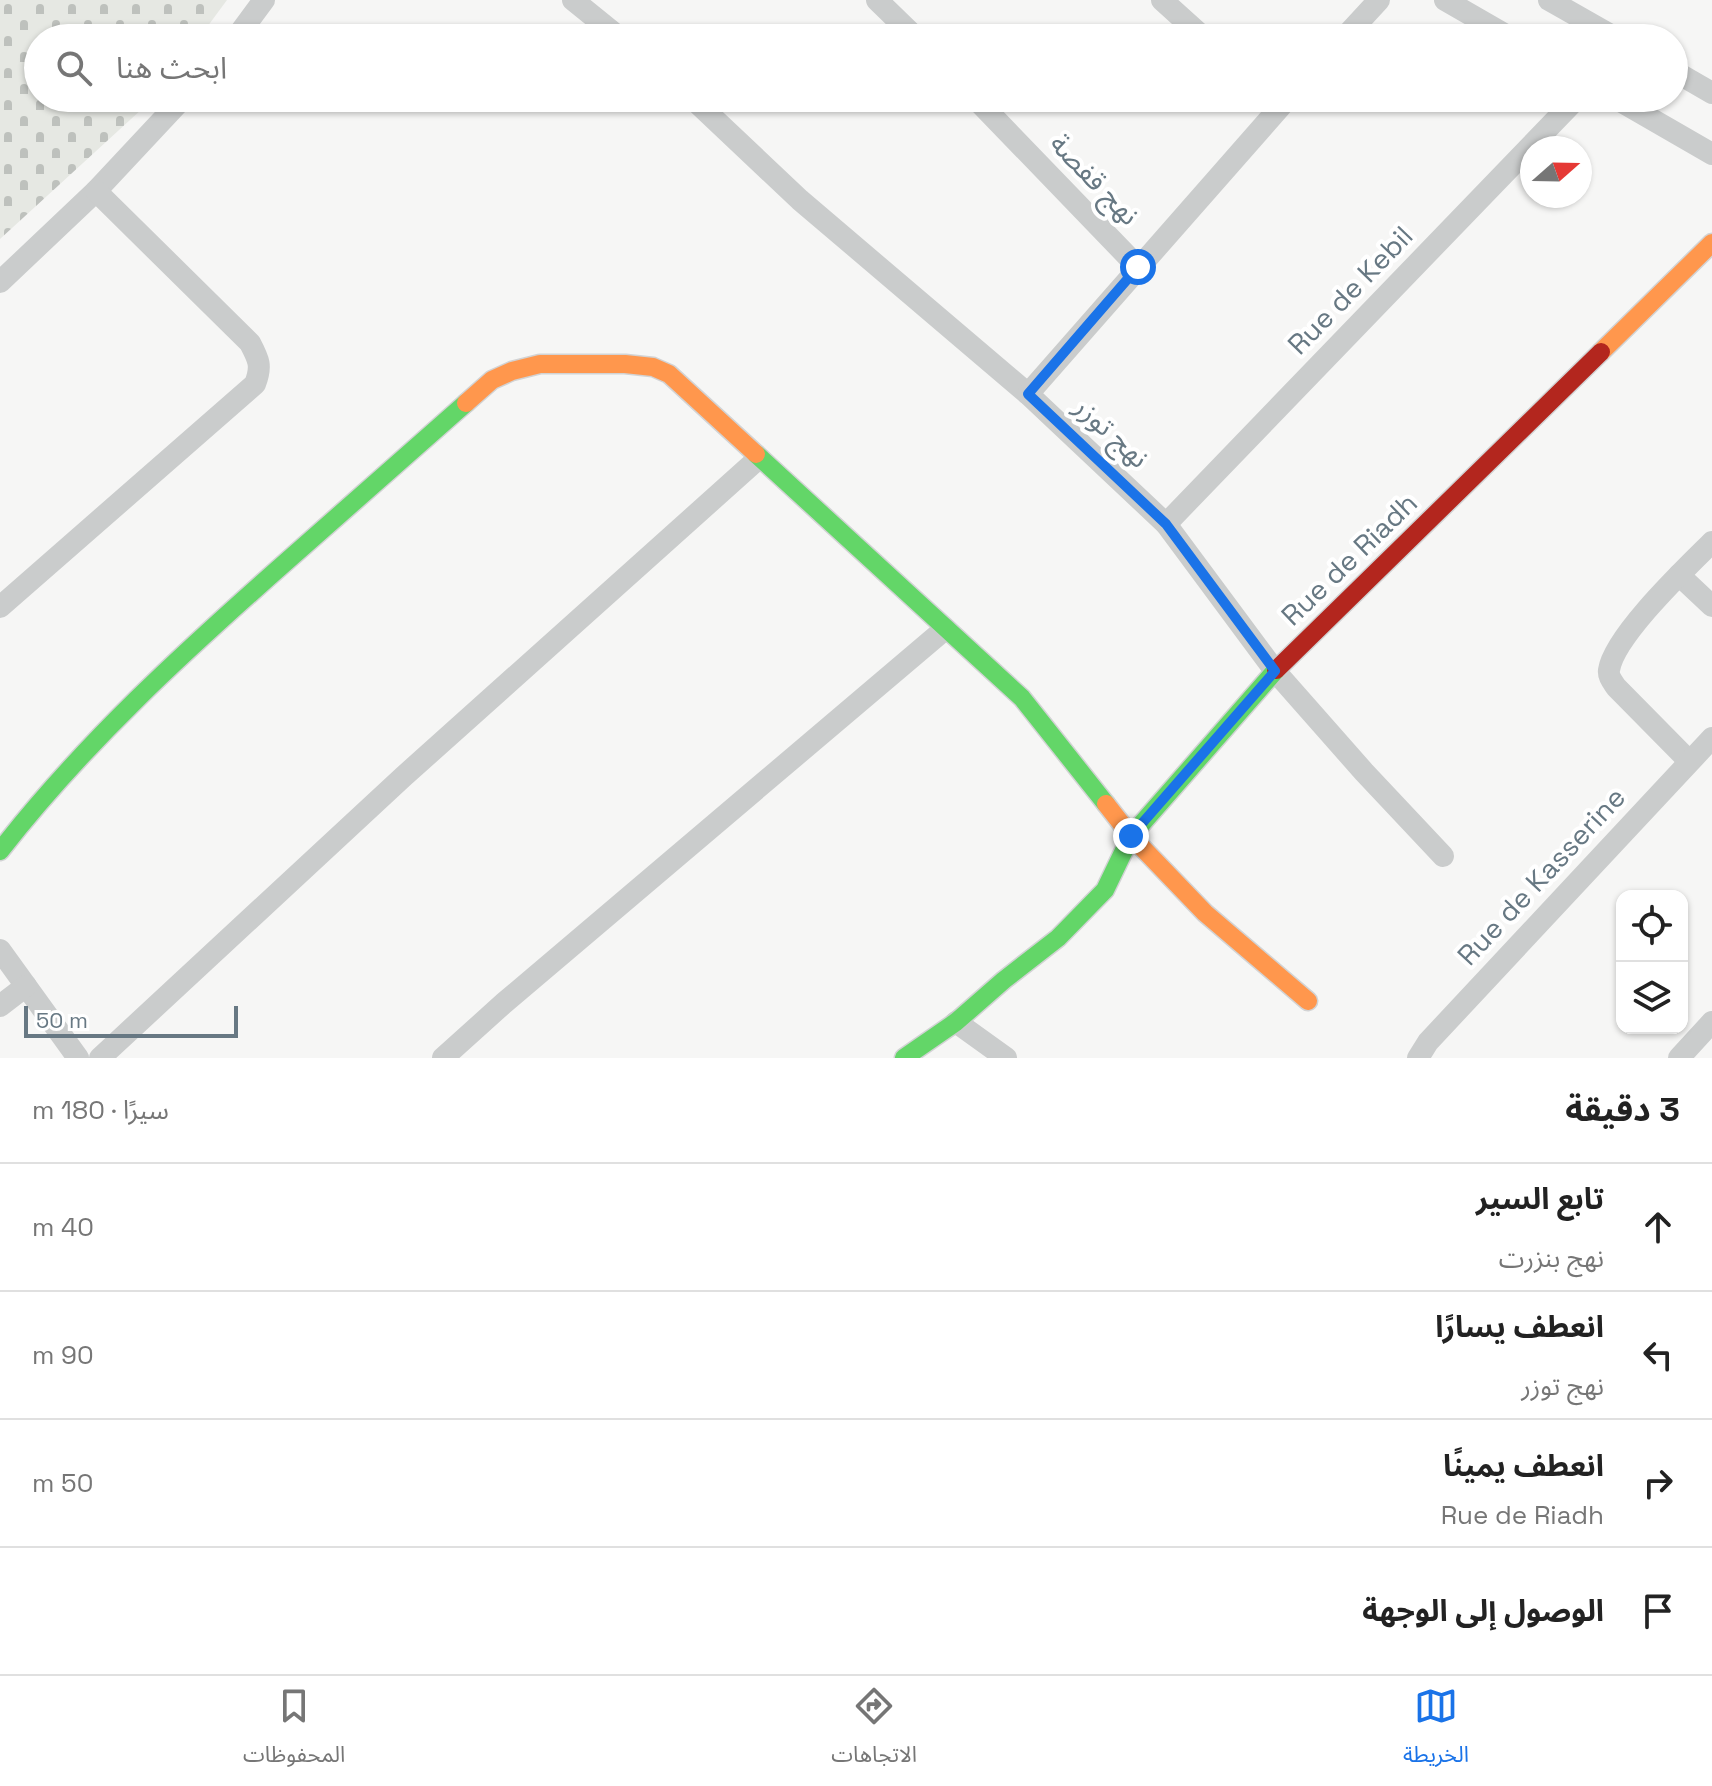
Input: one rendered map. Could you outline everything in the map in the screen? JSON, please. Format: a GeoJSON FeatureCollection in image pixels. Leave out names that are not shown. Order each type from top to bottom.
{"type":"FeatureCollection","features":[{"type":"Feature","properties":{"kind":"street"},"geometry":{"type":"LineString","coordinates":[[246,24],[264,0]]}},
{"type":"Feature","properties":{"kind":"street"},"geometry":{"type":"LineString","coordinates":[[573,0],[603,24]]}},
{"type":"Feature","properties":{"kind":"street"},"geometry":{"type":"LineString","coordinates":[[877,0],[902,24]]}},
{"type":"Feature","properties":{"kind":"street"},"geometry":{"type":"LineString","coordinates":[[1162,0],[1189,24]]}},
{"type":"Feature","properties":{"kind":"street"},"geometry":{"type":"LineString","coordinates":[[1357,24],[1379,0]]}},
{"type":"Feature","properties":{"kind":"street"},"geometry":{"type":"LineString","coordinates":[[1445,0],[1487,24]]}},
{"type":"Feature","properties":{"kind":"street"},"geometry":{"type":"LineString","coordinates":[[1549,0],[1591,24]]}},
{"type":"Feature","properties":{"kind":"street"},"geometry":{"type":"LineString","coordinates":[[1688,79],[1712,93]]}},
{"type":"Feature","properties":{"kind":"street"},"geometry":{"type":"LineString","coordinates":[[0,282],[96,191],[170,112]]}},
{"type":"Feature","properties":{"kind":"street","name":"نهج توزر"},"geometry":{"type":"LineString","coordinates":[[707,112],[800,200],[1028,394],[1166,524],[1275,671],[1443,856]]}},
{"type":"Feature","properties":{"kind":"street","name":"نهج قفصة"},"geometry":{"type":"LineString","coordinates":[[989,112],[1138,267]]}},
{"type":"Feature","properties":{"kind":"street"},"geometry":{"type":"LineString","coordinates":[[1028,394],[1270,112]]}},
{"type":"Feature","properties":{"kind":"street","name":"Rue de Kebil"},"geometry":{"type":"LineString","coordinates":[[1166,524],[1563,112]]}},
{"type":"Feature","properties":{"kind":"street"},"geometry":{"type":"LineString","coordinates":[[1639,112],[1712,154]]}},
{"type":"Feature","properties":{"kind":"street"},"geometry":{"type":"LineString","coordinates":[[0,607],[255,384],[260,370],[258,357],[250,343],[96,191]]}},
{"type":"Feature","properties":{"kind":"street","name":"Rue de Riadh"},"geometry":{"type":"LineString","coordinates":[[904,1058],[956,1022],[1058,938],[1105,890],[1131,836],[1275,671],[1712,243]]}},
{"type":"Feature","properties":{"kind":"street"},"geometry":{"type":"LineString","coordinates":[[0,851],[32,810],[123,711],[234,607],[492,380],[540,364],[653,367],[669,374],[1022,698],[1131,836],[1205,913],[1308,1001]]}},
{"type":"Feature","properties":{"kind":"street"},"geometry":{"type":"LineString","coordinates":[[100,1058],[403,777],[759,458]]}},
{"type":"Feature","properties":{"kind":"street"},"geometry":{"type":"LineString","coordinates":[[1689,761],[1616,687],[1609,670],[1619,643],[1712,542]]}},
{"type":"Feature","properties":{"kind":"street"},"geometry":{"type":"LineString","coordinates":[[1679,575],[1712,606]]}},
{"type":"Feature","properties":{"kind":"street"},"geometry":{"type":"LineString","coordinates":[[443,1058],[945,629]]}},
{"type":"Feature","properties":{"kind":"street","name":"Rue de Kasserine"},"geometry":{"type":"LineString","coordinates":[[1418,1058],[1428,1042],[1712,738]]}},
{"type":"Feature","properties":{"kind":"street"},"geometry":{"type":"LineString","coordinates":[[0,950],[78,1058]]}},
{"type":"Feature","properties":{"kind":"street"},"geometry":{"type":"LineString","coordinates":[[0,1006],[26,986]]}},
{"type":"Feature","properties":{"kind":"street"},"geometry":{"type":"LineString","coordinates":[[956,1022],[1006,1058]]}},
{"type":"Feature","properties":{"kind":"street"},"geometry":{"type":"LineString","coordinates":[[1679,1058],[1712,1022]]}},
{"type":"Feature","properties":{"kind":"green space"},"geometry":{"type":"Polygon","coordinates":[[[0,0],[227,0],[209,24],[24,24],[24,112],[139,112],[0,239],[0,0]]]}},
{"type":"Feature","properties":{"kind":"traffic: fast"},"geometry":{"type":"LineString","coordinates":[[0,851],[66,773],[174,664],[466,403]]}},
{"type":"Feature","properties":{"kind":"traffic: fast"},"geometry":{"type":"LineString","coordinates":[[756,454],[1022,698],[1106,804]]}},
{"type":"Feature","properties":{"kind":"traffic: fast"},"geometry":{"type":"LineString","coordinates":[[904,1058],[956,1022],[1058,938],[1105,890],[1131,836],[1276,670]]}},
{"type":"Feature","properties":{"kind":"traffic: slow"},"geometry":{"type":"LineString","coordinates":[[1601,352],[1712,243]]}},
{"type":"Feature","properties":{"kind":"traffic: slow"},"geometry":{"type":"LineString","coordinates":[[466,403],[492,380],[540,364],[653,367],[669,374],[756,454]]}},
{"type":"Feature","properties":{"kind":"traffic: slow"},"geometry":{"type":"LineString","coordinates":[[1106,804],[1131,836],[1205,913],[1308,1001]]}},
{"type":"Feature","properties":{"kind":"traffic: jam"},"geometry":{"type":"LineString","coordinates":[[1276,670],[1601,352]]}},
{"type":"Feature","properties":{"kind":"route"},"geometry":{"type":"LineString","coordinates":[[1131,836],[1275,671],[1166,524],[1028,394],[1138,267]]}}]}
